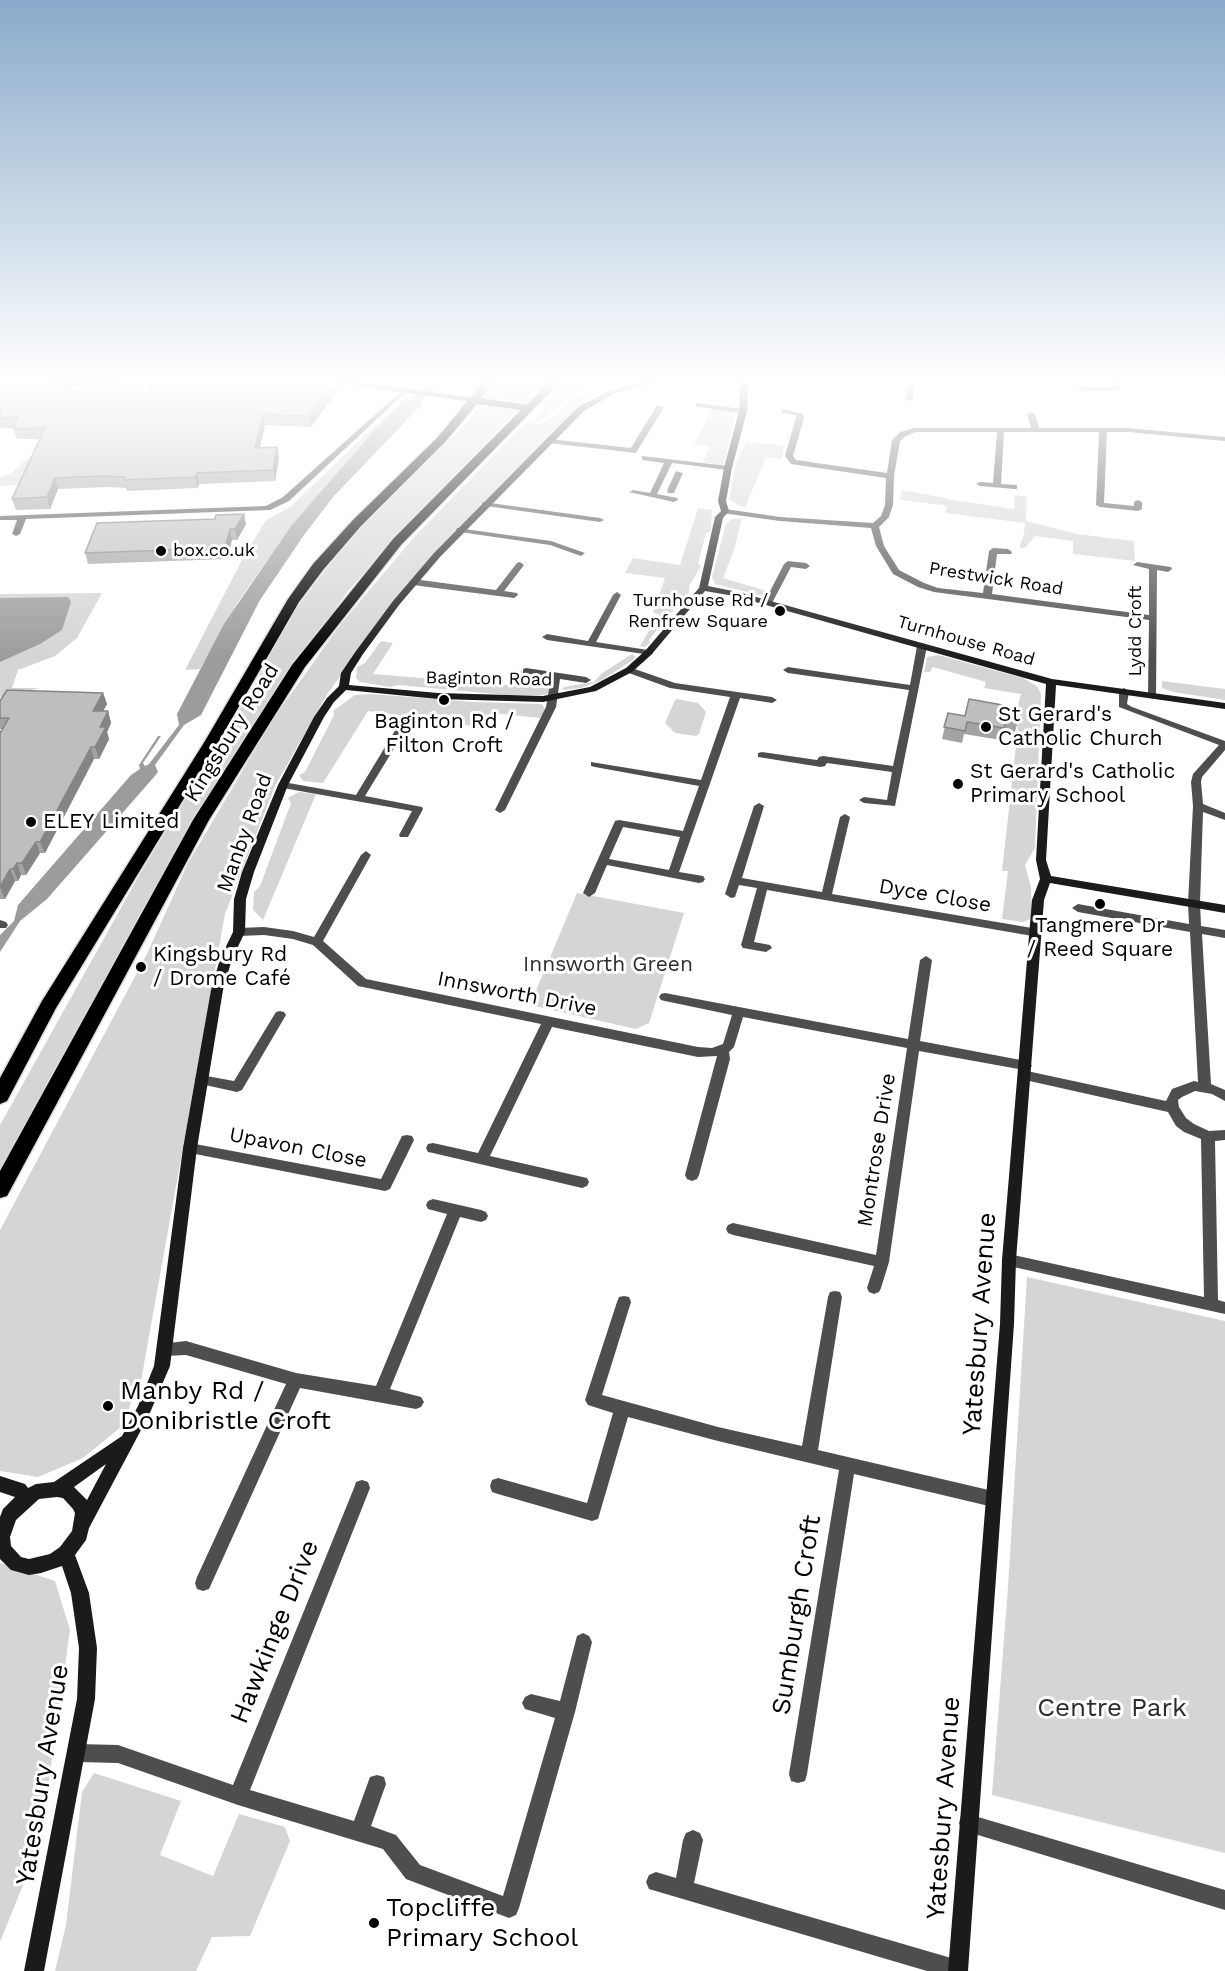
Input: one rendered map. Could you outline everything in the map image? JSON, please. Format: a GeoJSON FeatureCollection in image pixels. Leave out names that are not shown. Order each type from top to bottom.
{"type":"FeatureCollection","features":[{"type":"Feature","properties":{"kind":"highway","name":"Kingsbury Road"},"geometry":{"type":"LineString","coordinates":[[0,1096],[48,1006],[212,741],[293,602],[318,567],[357,523],[407,474]]}},
{"type":"Feature","properties":{"kind":"highway","name":"Kingsbury Road"},"geometry":{"type":"LineString","coordinates":[[0,1190],[201,820],[299,665],[398,542],[464,474]]}},
{"type":"Feature","properties":{"kind":"street"},"geometry":{"type":"LineString","coordinates":[[0,518],[267,508],[286,500],[315,474]]}},
{"type":"Feature","properties":{"kind":"street","name":"Manby Road"},"geometry":{"type":"LineString","coordinates":[[83,1523],[144,1410],[162,1366],[190,1148],[217,990],[226,959],[239,932],[240,899],[248,872],[283,785],[319,717],[344,687],[346,673],[413,582],[460,530],[516,474]]}},
{"type":"Feature","properties":{"kind":"street"},"geometry":{"type":"LineString","coordinates":[[652,496],[663,474]]}},
{"type":"Feature","properties":{"kind":"street","name":"Baginton Road"},"geometry":{"type":"LineString","coordinates":[[344,687],[476,698],[553,698],[593,689],[629,670],[648,653],[703,588],[718,517],[724,511],[722,501],[727,474]]}},
{"type":"Feature","properties":{"kind":"street"},"geometry":{"type":"LineString","coordinates":[[724,511],[780,519],[875,526],[885,517],[889,505],[890,476],[876,474]]}},
{"type":"Feature","properties":{"kind":"street"},"geometry":{"type":"LineString","coordinates":[[997,485],[998,474]]}},
{"type":"Feature","properties":{"kind":"street"},"geometry":{"type":"LineString","coordinates":[[1101,474],[1100,505],[1138,509],[1138,502]]}},
{"type":"Feature","properties":{"kind":"street"},"geometry":{"type":"LineString","coordinates":[[660,479],[677,476],[671,491]]}},
{"type":"Feature","properties":{"kind":"street"},"geometry":{"type":"LineString","coordinates":[[981,484],[1014,487]]}},
{"type":"Feature","properties":{"kind":"street"},"geometry":{"type":"LineString","coordinates":[[633,492],[675,500]]}},
{"type":"Feature","properties":{"kind":"street"},"geometry":{"type":"LineString","coordinates":[[486,504],[600,520]]}},
{"type":"Feature","properties":{"kind":"street"},"geometry":{"type":"LineString","coordinates":[[16,534],[22,518]]}},
{"type":"Feature","properties":{"kind":"street","name":"Prestwick Road"},"geometry":{"type":"LineString","coordinates":[[875,526],[880,546],[890,564],[908,580],[937,590],[1152,618]]}},
{"type":"Feature","properties":{"kind":"street"},"geometry":{"type":"LineString","coordinates":[[460,530],[551,543],[581,552]]}},
{"type":"Feature","properties":{"kind":"street"},"geometry":{"type":"LineString","coordinates":[[987,596],[993,551],[1008,552]]}},
{"type":"Feature","properties":{"kind":"street"},"geometry":{"type":"LineString","coordinates":[[768,603],[788,564],[806,566]]}},
{"type":"Feature","properties":{"kind":"street"},"geometry":{"type":"LineString","coordinates":[[498,593],[520,565]]}},
{"type":"Feature","properties":{"kind":"street","name":"Lydd Croft"},"geometry":{"type":"LineString","coordinates":[[1137,565],[1168,569]]}},
{"type":"Feature","properties":{"kind":"street","name":"Lydd Croft"},"geometry":{"type":"LineString","coordinates":[[1153,567],[1153,695]]}},
{"type":"Feature","properties":{"kind":"street"},"geometry":{"type":"LineString","coordinates":[[413,582],[514,595]]}},
{"type":"Feature","properties":{"kind":"street","name":"Turnhouse Road"},"geometry":{"type":"LineString","coordinates":[[703,588],[768,603],[1051,682],[1225,706]]}},
{"type":"Feature","properties":{"kind":"street"},"geometry":{"type":"LineString","coordinates":[[591,643],[617,595]]}},
{"type":"Feature","properties":{"kind":"street"},"geometry":{"type":"LineString","coordinates":[[547,637],[648,653]]}},
{"type":"Feature","properties":{"kind":"street"},"geometry":{"type":"LineString","coordinates":[[864,800],[891,804],[922,646]]}},
{"type":"Feature","properties":{"kind":"street"},"geometry":{"type":"LineString","coordinates":[[629,670],[662,684],[772,700]]}},
{"type":"Feature","properties":{"kind":"street"},"geometry":{"type":"LineString","coordinates":[[788,670],[912,688]]}},
{"type":"Feature","properties":{"kind":"street"},"geometry":{"type":"LineString","coordinates":[[526,671],[586,680]]}},
{"type":"Feature","properties":{"kind":"street"},"geometry":{"type":"LineString","coordinates":[[500,810],[551,707],[556,677]]}},
{"type":"Feature","properties":{"kind":"street","name":"Yatesbury Avenue"},"geometry":{"type":"LineString","coordinates":[[958,1971],[1007,1324],[1009,1260],[1038,933],[1038,900],[1046,879],[1041,860],[1051,682]]}},
{"type":"Feature","properties":{"kind":"street"},"geometry":{"type":"LineString","coordinates":[[1124,691],[1122,705],[1129,710],[1225,744],[1197,776],[1194,903],[1205,1087]]}},
{"type":"Feature","properties":{"kind":"street"},"geometry":{"type":"LineString","coordinates":[[673,874],[735,695]]}},
{"type":"Feature","properties":{"kind":"street"},"geometry":{"type":"LineString","coordinates":[[359,798],[407,719]]}},
{"type":"Feature","properties":{"kind":"street"},"geometry":{"type":"LineString","coordinates":[[762,755],[821,764],[823,759],[897,770]]}},
{"type":"Feature","properties":{"kind":"street"},"geometry":{"type":"LineString","coordinates":[[595,764],[705,784]]}},
{"type":"Feature","properties":{"kind":"street"},"geometry":{"type":"LineString","coordinates":[[283,785],[418,809],[404,834]]}},
{"type":"Feature","properties":{"kind":"street"},"geometry":{"type":"LineString","coordinates":[[731,894],[759,806]]}},
{"type":"Feature","properties":{"kind":"street"},"geometry":{"type":"LineString","coordinates":[[1198,806],[1225,817]]}},
{"type":"Feature","properties":{"kind":"street"},"geometry":{"type":"LineString","coordinates":[[825,897],[845,817]]}},
{"type":"Feature","properties":{"kind":"street"},"geometry":{"type":"LineString","coordinates":[[589,893],[619,823],[686,835]]}},
{"type":"Feature","properties":{"kind":"street"},"geometry":{"type":"LineString","coordinates":[[317,942],[366,855]]}},
{"type":"Feature","properties":{"kind":"street"},"geometry":{"type":"LineString","coordinates":[[603,861],[699,879]]}},
{"type":"Feature","properties":{"kind":"street"},"geometry":{"type":"LineString","coordinates":[[1046,879],[1225,909]]}},
{"type":"Feature","properties":{"kind":"street","name":"Dyce Close"},"geometry":{"type":"LineString","coordinates":[[736,881],[1038,933]]}},
{"type":"Feature","properties":{"kind":"street"},"geometry":{"type":"LineString","coordinates":[[763,885],[747,945],[766,948]]}},
{"type":"Feature","properties":{"kind":"street"},"geometry":{"type":"LineString","coordinates":[[1078,908],[1225,934]]}},
{"type":"Feature","properties":{"kind":"street","name":"Innsworth Drive"},"geometry":{"type":"LineString","coordinates":[[239,932],[264,931],[293,934],[317,942],[362,983],[698,1052],[723,1051]]}},
{"type":"Feature","properties":{"kind":"street"},"geometry":{"type":"LineString","coordinates":[[914,1044],[926,960]]}},
{"type":"Feature","properties":{"kind":"street"},"geometry":{"type":"LineString","coordinates":[[665,997],[914,1044],[1172,1108]]}},
{"type":"Feature","properties":{"kind":"street"},"geometry":{"type":"LineString","coordinates":[[692,1175],[724,1059],[723,1051],[728,1047],[739,1012]]}},
{"type":"Feature","properties":{"kind":"street"},"geometry":{"type":"LineString","coordinates":[[201,1080],[237,1087],[280,1015]]}},
{"type":"Feature","properties":{"kind":"street"},"geometry":{"type":"LineString","coordinates":[[482,1159],[549,1020]]}},
{"type":"Feature","properties":{"kind":"street","name":"Montrose Drive"},"geometry":{"type":"LineString","coordinates":[[874,1288],[882,1262],[914,1044]]}},
{"type":"Feature","properties":{"kind":"street"},"geometry":{"type":"LineString","coordinates":[[1225,1096],[1205,1087],[1194,1086],[1177,1093],[1172,1099],[1175,1115],[1189,1128],[1208,1136],[1225,1134]]}},
{"type":"Feature","properties":{"kind":"street"},"geometry":{"type":"LineString","coordinates":[[1009,1260],[1218,1306],[1208,1136]]}},
{"type":"Feature","properties":{"kind":"street","name":"Upavon Close"},"geometry":{"type":"LineString","coordinates":[[190,1148],[385,1185],[407,1140]]}},
{"type":"Feature","properties":{"kind":"street"},"geometry":{"type":"LineString","coordinates":[[433,1148],[582,1182]]}},
{"type":"Feature","properties":{"kind":"street"},"geometry":{"type":"LineString","coordinates":[[433,1205],[481,1216]]}},
{"type":"Feature","properties":{"kind":"street"},"geometry":{"type":"LineString","coordinates":[[380,1394],[455,1211]]}},
{"type":"Feature","properties":{"kind":"street","name":"Montrose Drive"},"geometry":{"type":"LineString","coordinates":[[733,1229],[882,1262]]}},
{"type":"Feature","properties":{"kind":"street"},"geometry":{"type":"LineString","coordinates":[[809,1455],[835,1297]]}},
{"type":"Feature","properties":{"kind":"street"},"geometry":{"type":"LineString","coordinates":[[624,1302],[593,1401],[993,1499]]}},
{"type":"Feature","properties":{"kind":"street"},"geometry":{"type":"LineString","coordinates":[[165,1349],[186,1348],[296,1380],[416,1402]]}},
{"type":"Feature","properties":{"kind":"street"},"geometry":{"type":"LineString","coordinates":[[203,1583],[296,1380]]}},
{"type":"Feature","properties":{"kind":"street"},"geometry":{"type":"LineString","coordinates":[[498,1486],[592,1513],[622,1409]]}},
{"type":"Feature","properties":{"kind":"street","name":"Manby Road"},"geometry":{"type":"LineString","coordinates":[[57,1489],[128,1440]]}},
{"type":"Feature","properties":{"kind":"street","name":"Sumburgh Croft"},"geometry":{"type":"LineString","coordinates":[[798,1774],[848,1464]]}},
{"type":"Feature","properties":{"kind":"street"},"geometry":{"type":"LineString","coordinates":[[0,1484],[19,1490],[27,1498]]}},
{"type":"Feature","properties":{"kind":"street","name":"Hawkinge Drive"},"geometry":{"type":"LineString","coordinates":[[238,1796],[362,1488]]}},
{"type":"Feature","properties":{"kind":"street"},"geometry":{"type":"LineString","coordinates":[[57,1489],[67,1491],[75,1496],[83,1513],[80,1534],[66,1552],[41,1565],[29,1567],[17,1564],[9,1558],[3,1548],[2,1525],[27,1498],[36,1492],[57,1489]]}},
{"type":"Feature","properties":{"kind":"street","name":"Yatesbury Avenue"},"geometry":{"type":"LineString","coordinates":[[34,1971],[86,1699],[88,1648],[80,1593],[66,1552]]}},
{"type":"Feature","properties":{"kind":"street"},"geometry":{"type":"LineString","coordinates":[[77,1753],[118,1754],[238,1796],[389,1842],[413,1872],[509,1908],[566,1712],[583,1642]]}},
{"type":"Feature","properties":{"kind":"street"},"geometry":{"type":"LineString","coordinates":[[531,1703],[566,1712]]}},
{"type":"Feature","properties":{"kind":"street"},"geometry":{"type":"LineString","coordinates":[[360,1832],[378,1784]]}},
{"type":"Feature","properties":{"kind":"street"},"geometry":{"type":"LineString","coordinates":[[968,1823],[1225,1900]]}},
{"type":"Feature","properties":{"kind":"street"},"geometry":{"type":"LineString","coordinates":[[683,1890],[693,1840]]}},
{"type":"Feature","properties":{"kind":"street"},"geometry":{"type":"LineString","coordinates":[[657,1882],[958,1971]]}},
{"type":"Feature","properties":{"kind":"green space"},"geometry":{"type":"Polygon","coordinates":[[[11,474],[32,474],[27,484],[0,486],[0,478],[11,474]]]}},
{"type":"Feature","properties":{"kind":"green space"},"geometry":{"type":"Polygon","coordinates":[[[325,474],[337,474],[291,526],[238,602],[200,669],[185,670],[242,560],[266,520],[290,507],[325,474]]]}},
{"type":"Feature","properties":{"kind":"green space"},"geometry":{"type":"Polygon","coordinates":[[[413,474],[456,474],[347,592],[232,758],[0,1179],[0,1125],[141,872],[255,684],[289,618],[333,560],[369,518],[413,474]]]}},
{"type":"Feature","properties":{"kind":"green space"},"geometry":{"type":"Polygon","coordinates":[[[475,474],[511,474],[406,586],[328,693],[275,786],[225,914],[141,1381],[120,1428],[83,1458],[38,1477],[0,1471],[0,1230],[147,954],[188,863],[273,719],[340,625],[415,536],[475,474]]]}},
{"type":"Feature","properties":{"kind":"green space"},"geometry":{"type":"Polygon","coordinates":[[[734,474],[759,474],[745,508],[729,500],[734,474]]]}},
{"type":"Feature","properties":{"kind":"green space"},"geometry":{"type":"Polygon","coordinates":[[[902,490],[1014,509],[1015,495],[1027,497],[1026,521],[1077,534],[1134,541],[1135,561],[1073,554],[1073,541],[1035,536],[1025,548],[1019,548],[1025,523],[945,513],[947,507],[943,505],[900,500],[902,490]]]}},
{"type":"Feature","properties":{"kind":"green space"},"geometry":{"type":"Polygon","coordinates":[[[698,508],[712,510],[711,531],[706,533],[698,564],[701,566],[679,609],[674,609],[649,640],[650,643],[645,647],[640,646],[659,614],[653,613],[665,578],[625,573],[633,558],[680,565],[698,508]]]}},
{"type":"Feature","properties":{"kind":"green space"},"geometry":{"type":"Polygon","coordinates":[[[742,518],[734,550],[723,578],[770,592],[763,596],[715,584],[712,577],[726,524],[731,519],[742,518]]]}},
{"type":"Feature","properties":{"kind":"green space"},"geometry":{"type":"Polygon","coordinates":[[[102,593],[77,638],[55,656],[18,670],[12,688],[40,688],[0,697],[0,594],[102,593]]]}},
{"type":"Feature","properties":{"kind":"green space"},"geometry":{"type":"Polygon","coordinates":[[[381,641],[393,643],[373,674],[507,685],[516,670],[553,679],[551,692],[546,695],[507,695],[398,685],[390,687],[360,682],[356,678],[357,667],[365,663],[381,641]]]}},
{"type":"Feature","properties":{"kind":"green space"},"geometry":{"type":"Polygon","coordinates":[[[632,654],[635,657],[633,660],[602,680],[581,688],[562,690],[564,687],[594,682],[601,674],[632,654]]]}},
{"type":"Feature","properties":{"kind":"green space"},"geometry":{"type":"Polygon","coordinates":[[[938,655],[1023,678],[1037,686],[1041,694],[1035,848],[1025,865],[1031,887],[1032,918],[1023,922],[1002,919],[1008,871],[1002,871],[1018,728],[1014,720],[1021,694],[984,688],[986,682],[933,667],[930,672],[924,672],[927,657],[938,655]]]}},
{"type":"Feature","properties":{"kind":"green space"},"geometry":{"type":"Polygon","coordinates":[[[1162,681],[1225,689],[1225,700],[1173,692],[1162,688],[1162,681]]]}},
{"type":"Feature","properties":{"kind":"green space"},"geometry":{"type":"Polygon","coordinates":[[[371,694],[473,702],[542,704],[546,711],[540,718],[491,713],[481,727],[368,711],[323,783],[303,781],[299,775],[305,772],[334,715],[333,711],[355,695],[371,694]]]}},
{"type":"Feature","properties":{"kind":"green space"},"geometry":{"type":"Polygon","coordinates":[[[677,699],[698,703],[706,712],[699,734],[696,736],[675,733],[665,723],[677,699]]]}},
{"type":"Feature","properties":{"kind":"green space"},"geometry":{"type":"Polygon","coordinates":[[[299,792],[316,794],[263,920],[253,910],[254,892],[260,886],[291,803],[288,798],[299,792]]]}},
{"type":"Feature","properties":{"kind":"green space","name":"Innsworth Green"},"geometry":{"type":"Polygon","coordinates":[[[577,893],[684,913],[649,1023],[636,1029],[530,1005],[577,893]]]}},
{"type":"Feature","properties":{"kind":"green space","name":"Centre Park"},"geometry":{"type":"Polygon","coordinates":[[[1027,1277],[1225,1321],[1225,1853],[992,1795],[1008,1587],[1027,1277]]]}},
{"type":"Feature","properties":{"kind":"green space"},"geometry":{"type":"Polygon","coordinates":[[[0,1563],[55,1581],[70,1630],[40,1843],[0,1942],[0,1563]]]}},
{"type":"Feature","properties":{"kind":"green space"},"geometry":{"type":"Polygon","coordinates":[[[94,1773],[181,1801],[160,1855],[213,1876],[239,1814],[285,1827],[290,1841],[250,1936],[212,1937],[196,1971],[55,1971],[66,1925],[82,1792],[94,1773]]]}},
{"type":"Feature","properties":{"kind":"shaded area"},"geometry":{"type":"Polygon","coordinates":[[[336,474],[355,474],[334,496],[304,535],[260,600],[201,715],[184,725],[155,765],[158,772],[154,777],[47,899],[20,921],[0,952],[0,935],[14,921],[18,905],[131,775],[140,769],[139,765],[158,736],[161,736],[143,763],[145,766],[149,764],[179,725],[177,714],[224,624],[291,526],[336,474]]]}},
{"type":"Feature","properties":{"kind":"shaded area"},"geometry":{"type":"Polygon","coordinates":[[[68,597],[71,602],[62,630],[40,644],[0,662],[0,598],[68,597]]]}},
{"type":"Feature","properties":{"kind":"building"},"geometry":{"type":"Polygon","coordinates":[[[24,474],[197,474],[195,477],[124,480],[125,477],[104,476],[55,478],[47,497],[12,499],[24,474]]]}},
{"type":"Feature","properties":{"kind":"building"},"geometry":{"type":"Polygon","coordinates":[[[244,514],[235,529],[230,529],[225,548],[85,553],[97,523],[215,519],[216,515],[244,514]]]}},
{"type":"Feature","properties":{"kind":"building","name":"ELEY Limited"},"geometry":{"type":"Polygon","coordinates":[[[7,690],[103,693],[93,711],[108,711],[100,727],[106,727],[95,747],[91,747],[40,842],[36,842],[22,863],[17,863],[13,869],[10,869],[0,887],[0,733],[9,718],[0,718],[0,701],[7,690]]]}},
{"type":"Feature","properties":{"kind":"building"},"geometry":{"type":"Polygon","coordinates":[[[969,699],[1008,706],[1007,710],[1018,720],[1006,721],[1004,728],[967,722],[965,731],[944,727],[948,713],[965,716],[969,699]]]}},
{"type":"Feature","properties":{"kind":"place","name":"box.co.uk"},"geometry":{"type":"Point","coordinates":[161,551]}},
{"type":"Feature","properties":{"kind":"place","name":"Turnhouse Rd / Renfrew Square"},"geometry":{"type":"Point","coordinates":[780,611]}},
{"type":"Feature","properties":{"kind":"place","name":"Baginton Rd / Filton Croft"},"geometry":{"type":"Point","coordinates":[444,700]}},
{"type":"Feature","properties":{"kind":"place","name":"St Gerard's Catholic Church"},"geometry":{"type":"Point","coordinates":[986,727]}},
{"type":"Feature","properties":{"kind":"place","name":"St Gerard's Catholic Primary School"},"geometry":{"type":"Point","coordinates":[958,784]}},
{"type":"Feature","properties":{"kind":"place","name":"ELEY Limited"},"geometry":{"type":"Point","coordinates":[31,822]}},
{"type":"Feature","properties":{"kind":"place","name":"Tangmere Dr / Reed Square"},"geometry":{"type":"Point","coordinates":[1100,904]}},
{"type":"Feature","properties":{"kind":"place","name":"Kingsbury Rd / Drome Café"},"geometry":{"type":"Point","coordinates":[141,967]}},
{"type":"Feature","properties":{"kind":"place","name":"Manby Rd / Donibristle Croft"},"geometry":{"type":"Point","coordinates":[108,1406]}},
{"type":"Feature","properties":{"kind":"place","name":"Topcliffe Primary School"},"geometry":{"type":"Point","coordinates":[374,1923]}}]}
